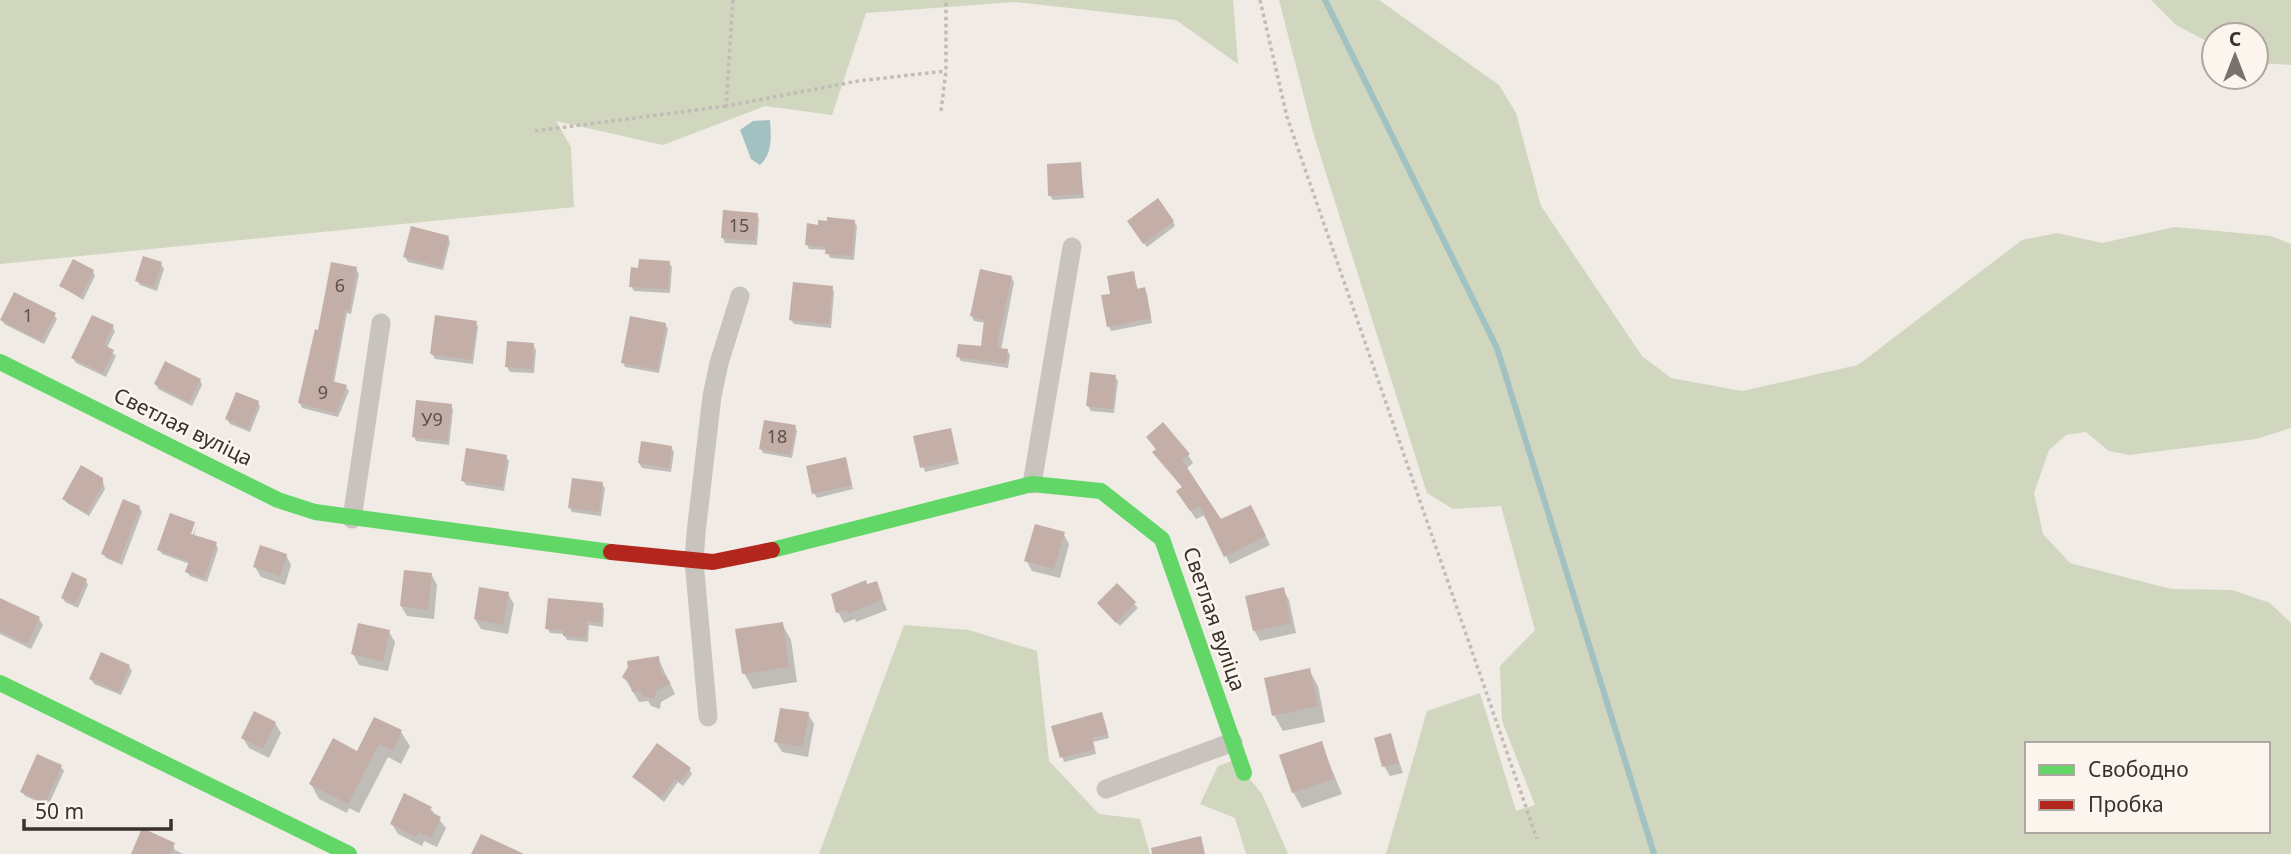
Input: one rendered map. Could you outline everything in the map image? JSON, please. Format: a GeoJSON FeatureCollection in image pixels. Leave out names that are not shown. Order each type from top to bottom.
{"type":"FeatureCollection","features":[{"type":"Feature","properties":{"kind":"street"},"geometry":{"type":"LineString","coordinates":[[1032,484],[1072,247]]}},
{"type":"Feature","properties":{"kind":"street"},"geometry":{"type":"LineString","coordinates":[[708,717],[694,561],[712,396],[719,363],[740,296]]}},
{"type":"Feature","properties":{"kind":"street"},"geometry":{"type":"LineString","coordinates":[[352,519],[381,323]]}},
{"type":"Feature","properties":{"kind":"street","name":"Светлая вуліца"},"geometry":{"type":"LineString","coordinates":[[0,362],[278,500],[315,512],[352,519],[694,561],[732,560],[1032,484],[1101,491],[1162,539],[1244,773]]}},
{"type":"Feature","properties":{"kind":"street"},"geometry":{"type":"LineString","coordinates":[[0,683],[349,854]]}},
{"type":"Feature","properties":{"kind":"street"},"geometry":{"type":"LineString","coordinates":[[1106,789],[1233,742]]}},
{"type":"Feature","properties":{"kind":"path"},"geometry":{"type":"LineString","coordinates":[[726,106],[733,0]]}},
{"type":"Feature","properties":{"kind":"path"},"geometry":{"type":"LineString","coordinates":[[941,111],[946,71],[946,0]]}},
{"type":"Feature","properties":{"kind":"path"},"geometry":{"type":"LineString","coordinates":[[1260,0],[1287,117],[1537,839]]}},
{"type":"Feature","properties":{"kind":"path"},"geometry":{"type":"LineString","coordinates":[[535,131],[726,106],[858,80],[946,71]]}},
{"type":"Feature","properties":{"kind":"green space"},"geometry":{"type":"Polygon","coordinates":[[[0,0],[1233,0],[1238,64],[1176,20],[1015,2],[866,13],[832,115],[765,106],[663,145],[556,121],[571,147],[574,207],[0,264],[0,0]]]}},
{"type":"Feature","properties":{"kind":"green space"},"geometry":{"type":"Polygon","coordinates":[[[1279,0],[1379,0],[1499,85],[1516,113],[1541,206],[1642,356],[1671,378],[1742,391],[1858,365],[2022,240],[2057,233],[2102,243],[2175,227],[2271,236],[2291,244],[2291,428],[2256,439],[2129,455],[2109,451],[2086,432],[2066,435],[2049,450],[2034,493],[2043,534],[2070,563],[2171,589],[2232,590],[2270,603],[2291,623],[2291,854],[1386,854],[1427,711],[1480,693],[1516,811],[1535,805],[1502,721],[1500,666],[1535,630],[1501,506],[1453,509],[1427,493],[1313,132],[1279,0]]]}},
{"type":"Feature","properties":{"kind":"green space"},"geometry":{"type":"Polygon","coordinates":[[[2151,0],[2291,0],[2291,65],[2270,64],[2270,21],[2200,21],[2200,38],[2176,25],[2151,0]]]}},
{"type":"Feature","properties":{"kind":"green space"},"geometry":{"type":"Polygon","coordinates":[[[904,625],[969,630],[1037,651],[1049,761],[1099,814],[1140,819],[1150,854],[819,854],[904,625]]]}},
{"type":"Feature","properties":{"kind":"green space"},"geometry":{"type":"Polygon","coordinates":[[[1234,760],[1262,794],[1288,854],[1246,854],[1235,818],[1200,804],[1218,766],[1234,760]]]}},
{"type":"Feature","properties":{"kind":"water"},"geometry":{"type":"Polygon","coordinates":[[[770,120],[769,150],[760,165],[751,159],[740,130],[753,121],[770,120]]]}},
{"type":"Feature","properties":{"kind":"building"},"geometry":{"type":"Polygon","coordinates":[[[1081,162],[1083,194],[1048,196],[1047,164],[1081,162]]]}},
{"type":"Feature","properties":{"kind":"building"},"geometry":{"type":"Polygon","coordinates":[[[1158,198],[1174,221],[1143,244],[1127,221],[1158,198]]]}},
{"type":"Feature","properties":{"kind":"building"},"geometry":{"type":"Polygon","coordinates":[[[723,210],[758,213],[755,241],[721,238],[723,210]]]}},
{"type":"Feature","properties":{"kind":"building"},"geometry":{"type":"Polygon","coordinates":[[[827,217],[855,220],[852,256],[825,254],[826,247],[805,245],[807,223],[818,225],[818,220],[827,221],[827,217]]]}},
{"type":"Feature","properties":{"kind":"building"},"geometry":{"type":"Polygon","coordinates":[[[411,226],[449,236],[441,267],[403,257],[411,226]]]}},
{"type":"Feature","properties":{"kind":"building"},"geometry":{"type":"Polygon","coordinates":[[[143,256],[162,262],[154,287],[135,281],[143,256]]]}},
{"type":"Feature","properties":{"kind":"building"},"geometry":{"type":"Polygon","coordinates":[[[73,259],[94,270],[80,297],[59,286],[73,259]]]}},
{"type":"Feature","properties":{"kind":"building"},"geometry":{"type":"Polygon","coordinates":[[[639,259],[670,261],[668,289],[629,287],[631,267],[638,268],[639,259]]]}},
{"type":"Feature","properties":{"kind":"building"},"geometry":{"type":"Polygon","coordinates":[[[331,262],[357,267],[349,310],[345,309],[332,381],[347,385],[336,413],[298,403],[315,329],[318,330],[331,262]]]}},
{"type":"Feature","properties":{"kind":"building"},"geometry":{"type":"Polygon","coordinates":[[[980,269],[1012,276],[997,344],[999,348],[1008,349],[1006,364],[956,357],[958,344],[981,346],[984,320],[970,316],[980,269]]]}},
{"type":"Feature","properties":{"kind":"building"},"geometry":{"type":"Polygon","coordinates":[[[1134,271],[1137,289],[1145,287],[1151,318],[1107,327],[1101,295],[1110,294],[1107,276],[1134,271]]]}},
{"type":"Feature","properties":{"kind":"building"},"geometry":{"type":"Polygon","coordinates":[[[793,282],[833,286],[829,324],[789,320],[793,282]]]}},
{"type":"Feature","properties":{"kind":"building"},"geometry":{"type":"Polygon","coordinates":[[[14,292],[56,313],[41,341],[0,320],[14,292]]]}},
{"type":"Feature","properties":{"kind":"building"},"geometry":{"type":"Polygon","coordinates":[[[92,315],[114,325],[104,345],[114,350],[103,373],[71,358],[92,315]]]}},
{"type":"Feature","properties":{"kind":"building"},"geometry":{"type":"Polygon","coordinates":[[[435,315],[477,321],[471,360],[430,354],[435,315]]]}},
{"type":"Feature","properties":{"kind":"building"},"geometry":{"type":"Polygon","coordinates":[[[630,316],[666,323],[657,370],[621,363],[630,316]]]}},
{"type":"Feature","properties":{"kind":"building"},"geometry":{"type":"Polygon","coordinates":[[[507,341],[534,343],[532,369],[505,367],[507,341]]]}},
{"type":"Feature","properties":{"kind":"building"},"geometry":{"type":"Polygon","coordinates":[[[165,361],[201,379],[189,402],[154,384],[165,361]]]}},
{"type":"Feature","properties":{"kind":"building"},"geometry":{"type":"Polygon","coordinates":[[[1090,372],[1116,375],[1112,409],[1086,406],[1090,372]]]}},
{"type":"Feature","properties":{"kind":"building"},"geometry":{"type":"Polygon","coordinates":[[[236,392],[259,401],[248,429],[225,419],[236,392]]]}},
{"type":"Feature","properties":{"kind":"building"},"geometry":{"type":"Polygon","coordinates":[[[416,400],[452,404],[447,441],[412,437],[416,400]]]}},
{"type":"Feature","properties":{"kind":"building"},"geometry":{"type":"Polygon","coordinates":[[[764,420],[796,425],[790,455],[759,449],[764,420]]]}},
{"type":"Feature","properties":{"kind":"building"},"geometry":{"type":"Polygon","coordinates":[[[1163,422],[1190,454],[1182,460],[1221,519],[1251,505],[1266,536],[1224,557],[1200,507],[1190,511],[1176,491],[1182,487],[1152,452],[1156,449],[1146,437],[1163,422]]]}},
{"type":"Feature","properties":{"kind":"building"},"geometry":{"type":"Polygon","coordinates":[[[951,428],[958,460],[920,468],[913,436],[951,428]]]}},
{"type":"Feature","properties":{"kind":"building"},"geometry":{"type":"Polygon","coordinates":[[[641,441],[672,446],[669,468],[638,463],[641,441]]]}},
{"type":"Feature","properties":{"kind":"building"},"geometry":{"type":"Polygon","coordinates":[[[466,448],[507,455],[502,487],[461,481],[466,448]]]}},
{"type":"Feature","properties":{"kind":"building"},"geometry":{"type":"Polygon","coordinates":[[[846,457],[852,485],[812,494],[806,466],[846,457]]]}},
{"type":"Feature","properties":{"kind":"building"},"geometry":{"type":"Polygon","coordinates":[[[81,465],[103,478],[103,484],[87,513],[62,499],[81,465]]]}},
{"type":"Feature","properties":{"kind":"building"},"geometry":{"type":"Polygon","coordinates":[[[572,478],[603,482],[599,512],[568,508],[572,478]]]}},
{"type":"Feature","properties":{"kind":"building"},"geometry":{"type":"Polygon","coordinates":[[[123,499],[140,506],[119,562],[101,554],[123,499]]]}},
{"type":"Feature","properties":{"kind":"building"},"geometry":{"type":"Polygon","coordinates":[[[170,513],[195,522],[191,534],[217,542],[204,578],[185,572],[189,561],[157,550],[170,513]]]}},
{"type":"Feature","properties":{"kind":"building"},"geometry":{"type":"Polygon","coordinates":[[[1035,524],[1065,532],[1054,569],[1024,561],[1035,524]]]}},
{"type":"Feature","properties":{"kind":"building"},"geometry":{"type":"Polygon","coordinates":[[[260,545],[287,554],[280,576],[253,567],[260,545]]]}},
{"type":"Feature","properties":{"kind":"building"},"geometry":{"type":"Polygon","coordinates":[[[404,570],[432,573],[428,610],[400,606],[404,570]]]}},
{"type":"Feature","properties":{"kind":"building"},"geometry":{"type":"Polygon","coordinates":[[[72,572],[87,579],[75,604],[61,598],[72,572]]]}},
{"type":"Feature","properties":{"kind":"building"},"geometry":{"type":"Polygon","coordinates":[[[866,580],[867,584],[877,581],[883,599],[849,613],[848,610],[836,613],[831,594],[866,580]]]}},
{"type":"Feature","properties":{"kind":"building"},"geometry":{"type":"Polygon","coordinates":[[[1117,583],[1136,602],[1116,623],[1097,603],[1117,583]]]}},
{"type":"Feature","properties":{"kind":"building"},"geometry":{"type":"Polygon","coordinates":[[[479,587],[509,592],[503,625],[474,619],[479,587]]]}},
{"type":"Feature","properties":{"kind":"building"},"geometry":{"type":"Polygon","coordinates":[[[1284,587],[1291,623],[1253,631],[1245,596],[1284,587]]]}},
{"type":"Feature","properties":{"kind":"building"},"geometry":{"type":"Polygon","coordinates":[[[0,598],[40,617],[27,644],[0,631],[0,598]]]}},
{"type":"Feature","properties":{"kind":"building"},"geometry":{"type":"Polygon","coordinates":[[[548,598],[603,603],[601,623],[587,621],[586,638],[563,636],[563,630],[545,629],[548,598]]]}},
{"type":"Feature","properties":{"kind":"building"},"geometry":{"type":"Polygon","coordinates":[[[783,622],[789,667],[742,674],[735,629],[783,622]]]}},
{"type":"Feature","properties":{"kind":"building"},"geometry":{"type":"Polygon","coordinates":[[[358,623],[390,630],[383,662],[351,654],[358,623]]]}},
{"type":"Feature","properties":{"kind":"building"},"geometry":{"type":"Polygon","coordinates":[[[101,652],[130,665],[119,692],[89,679],[101,652]]]}},
{"type":"Feature","properties":{"kind":"building"},"geometry":{"type":"Polygon","coordinates":[[[659,656],[661,672],[671,683],[656,691],[654,699],[643,696],[641,691],[632,692],[630,683],[622,677],[628,667],[627,661],[659,656]]]}},
{"type":"Feature","properties":{"kind":"building"},"geometry":{"type":"Polygon","coordinates":[[[1310,668],[1318,706],[1272,716],[1264,678],[1310,668]]]}},
{"type":"Feature","properties":{"kind":"building"},"geometry":{"type":"Polygon","coordinates":[[[780,708],[809,712],[803,747],[774,742],[780,708]]]}},
{"type":"Feature","properties":{"kind":"building"},"geometry":{"type":"Polygon","coordinates":[[[254,711],[276,722],[263,749],[241,738],[254,711]]]}},
{"type":"Feature","properties":{"kind":"building"},"geometry":{"type":"Polygon","coordinates":[[[1102,712],[1108,734],[1092,738],[1095,749],[1060,758],[1051,726],[1102,712]]]}},
{"type":"Feature","properties":{"kind":"building"},"geometry":{"type":"Polygon","coordinates":[[[374,717],[402,730],[393,750],[379,744],[348,804],[309,784],[333,738],[357,751],[374,717]]]}},
{"type":"Feature","properties":{"kind":"building"},"geometry":{"type":"Polygon","coordinates":[[[1391,733],[1399,763],[1382,767],[1374,738],[1391,733]]]}},
{"type":"Feature","properties":{"kind":"building"},"geometry":{"type":"Polygon","coordinates":[[[1322,741],[1334,779],[1292,793],[1279,755],[1322,741]]]}},
{"type":"Feature","properties":{"kind":"building"},"geometry":{"type":"Polygon","coordinates":[[[657,743],[691,768],[680,782],[675,779],[661,798],[632,777],[657,743]]]}},
{"type":"Feature","properties":{"kind":"building"},"geometry":{"type":"Polygon","coordinates":[[[37,754],[62,765],[45,803],[20,792],[37,754]]]}},
{"type":"Feature","properties":{"kind":"building"},"geometry":{"type":"Polygon","coordinates":[[[404,793],[432,807],[429,811],[441,817],[431,838],[419,832],[416,837],[390,824],[404,793]]]}},
{"type":"Feature","properties":{"kind":"building"},"geometry":{"type":"Polygon","coordinates":[[[142,828],[175,843],[170,854],[131,854],[142,828]]]}},
{"type":"Feature","properties":{"kind":"building"},"geometry":{"type":"Polygon","coordinates":[[[481,834],[524,854],[471,854],[481,834]]]}},
{"type":"Feature","properties":{"kind":"building"},"geometry":{"type":"Polygon","coordinates":[[[1201,836],[1205,854],[1152,854],[1151,848],[1201,836]]]}},
{"type":"Feature","properties":{"kind":"waterway"},"geometry":{"type":"LineString","coordinates":[[1325,0],[1497,348],[1654,854]]}},
{"type":"Feature","properties":{"kind":"traffic: fast"},"geometry":{"type":"LineString","coordinates":[[0,362],[278,500],[315,512],[611,552]]}},
{"type":"Feature","properties":{"kind":"traffic: fast"},"geometry":{"type":"LineString","coordinates":[[772,550],[1032,484],[1101,491],[1162,539],[1244,773]]}},
{"type":"Feature","properties":{"kind":"traffic: fast"},"geometry":{"type":"LineString","coordinates":[[0,683],[349,854]]}},
{"type":"Feature","properties":{"kind":"traffic: jam"},"geometry":{"type":"LineString","coordinates":[[611,552],[713,562],[772,550]]}}]}
